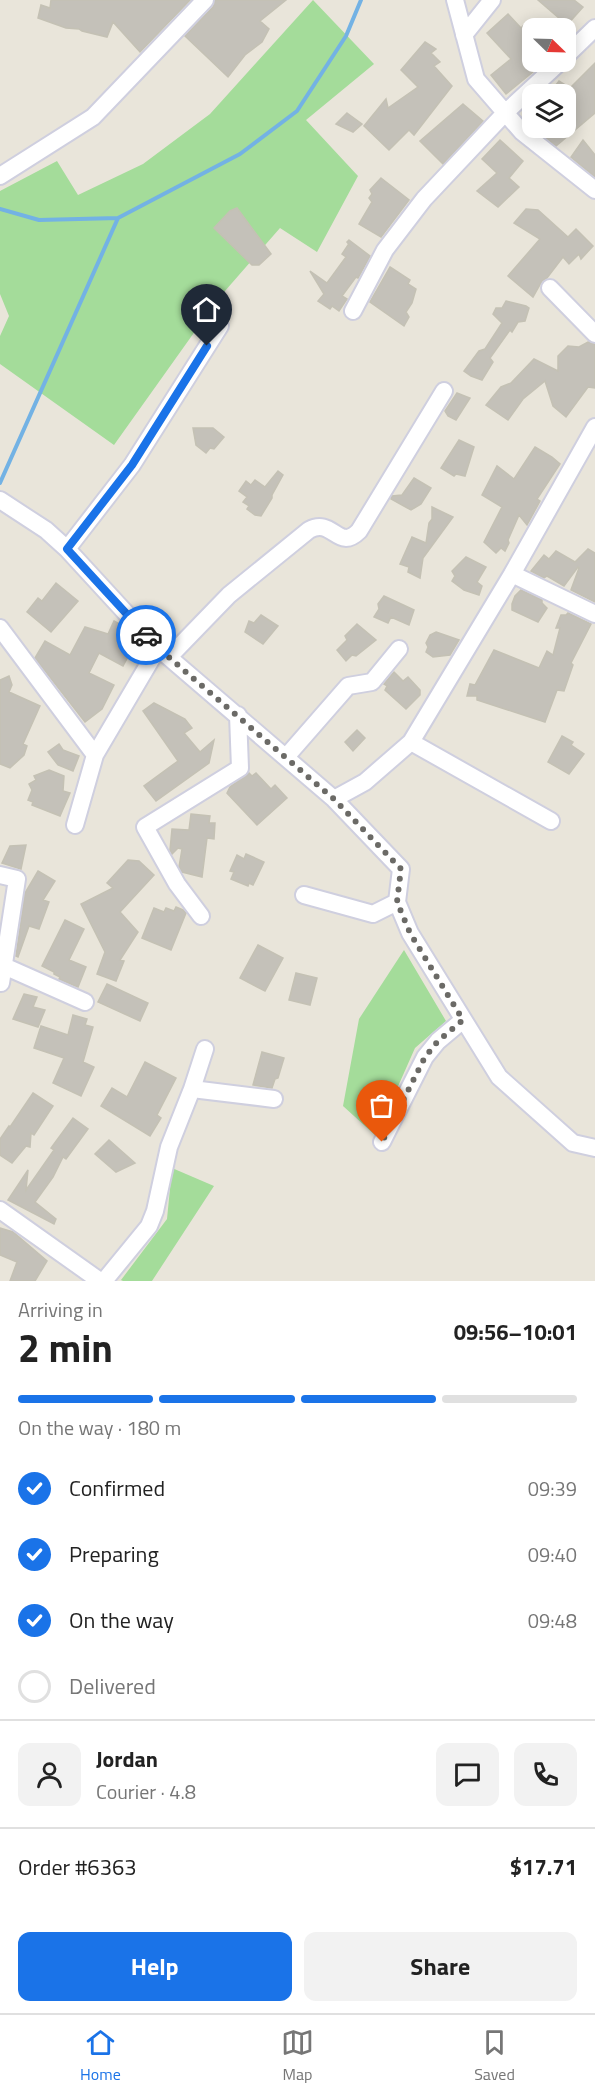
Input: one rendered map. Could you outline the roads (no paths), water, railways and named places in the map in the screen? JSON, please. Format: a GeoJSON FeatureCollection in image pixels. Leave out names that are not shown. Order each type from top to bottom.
{"type":"FeatureCollection","features":[{"type":"Feature","properties":{"kind":"street"},"geometry":{"type":"LineString","coordinates":[[0,176],[93,117],[205,0]]}},
{"type":"Feature","properties":{"kind":"street"},"geometry":{"type":"LineString","coordinates":[[455,0],[476,79],[522,132],[595,190]]}},
{"type":"Feature","properties":{"kind":"street"},"geometry":{"type":"LineString","coordinates":[[464,34],[492,0]]}},
{"type":"Feature","properties":{"kind":"street"},"geometry":{"type":"LineString","coordinates":[[576,46],[595,28]]}},
{"type":"Feature","properties":{"kind":"street"},"geometry":{"type":"LineString","coordinates":[[353,311],[385,250],[401,227],[505,112],[549,72]]}},
{"type":"Feature","properties":{"kind":"street"},"geometry":{"type":"LineString","coordinates":[[550,288],[595,334]]}},
{"type":"Feature","properties":{"kind":"street"},"geometry":{"type":"LineString","coordinates":[[67,549],[132,465],[220,326]]}},
{"type":"Feature","properties":{"kind":"street"},"geometry":{"type":"LineString","coordinates":[[75,825],[95,755],[163,652],[309,530],[317,526],[324,527],[346,539],[352,538],[359,531],[444,391]]}},
{"type":"Feature","properties":{"kind":"street"},"geometry":{"type":"LineString","coordinates":[[334,799],[365,782],[411,742],[512,574],[595,427]]}},
{"type":"Feature","properties":{"kind":"street"},"geometry":{"type":"LineString","coordinates":[[0,500],[46,530],[67,549],[163,652],[334,799],[401,869],[397,902],[410,933],[499,1077],[573,1143],[595,1148]]}},
{"type":"Feature","properties":{"kind":"street"},"geometry":{"type":"LineString","coordinates":[[512,574],[595,614]]}},
{"type":"Feature","properties":{"kind":"street"},"geometry":{"type":"LineString","coordinates":[[0,628],[95,755]]}},
{"type":"Feature","properties":{"kind":"street"},"geometry":{"type":"LineString","coordinates":[[286,756],[348,686],[372,682],[399,650]]}},
{"type":"Feature","properties":{"kind":"street"},"geometry":{"type":"LineString","coordinates":[[201,916],[177,884],[146,827],[240,768],[238,715]]}},
{"type":"Feature","properties":{"kind":"street"},"geometry":{"type":"LineString","coordinates":[[411,742],[551,821]]}},
{"type":"Feature","properties":{"kind":"street"},"geometry":{"type":"LineString","coordinates":[[0,874],[16,879],[1,983]]}},
{"type":"Feature","properties":{"kind":"street"},"geometry":{"type":"LineString","coordinates":[[304,896],[373,914],[397,902]]}},
{"type":"Feature","properties":{"kind":"street"},"geometry":{"type":"LineString","coordinates":[[4,966],[85,1002]]}},
{"type":"Feature","properties":{"kind":"street"},"geometry":{"type":"LineString","coordinates":[[382,1142],[425,1057],[438,1041],[463,1020]]}},
{"type":"Feature","properties":{"kind":"street"},"geometry":{"type":"LineString","coordinates":[[0,1210],[102,1281],[149,1226],[155,1211],[169,1147],[205,1049]]}},
{"type":"Feature","properties":{"kind":"street"},"geometry":{"type":"LineString","coordinates":[[192,1089],[274,1099]]}},
{"type":"Feature","properties":{"kind":"waterway"},"geometry":{"type":"LineString","coordinates":[[0,209],[39,220],[118,218],[240,154],[297,111],[346,36],[361,0]]}},
{"type":"Feature","properties":{"kind":"waterway"},"geometry":{"type":"LineString","coordinates":[[0,483],[118,218]]}}]}
